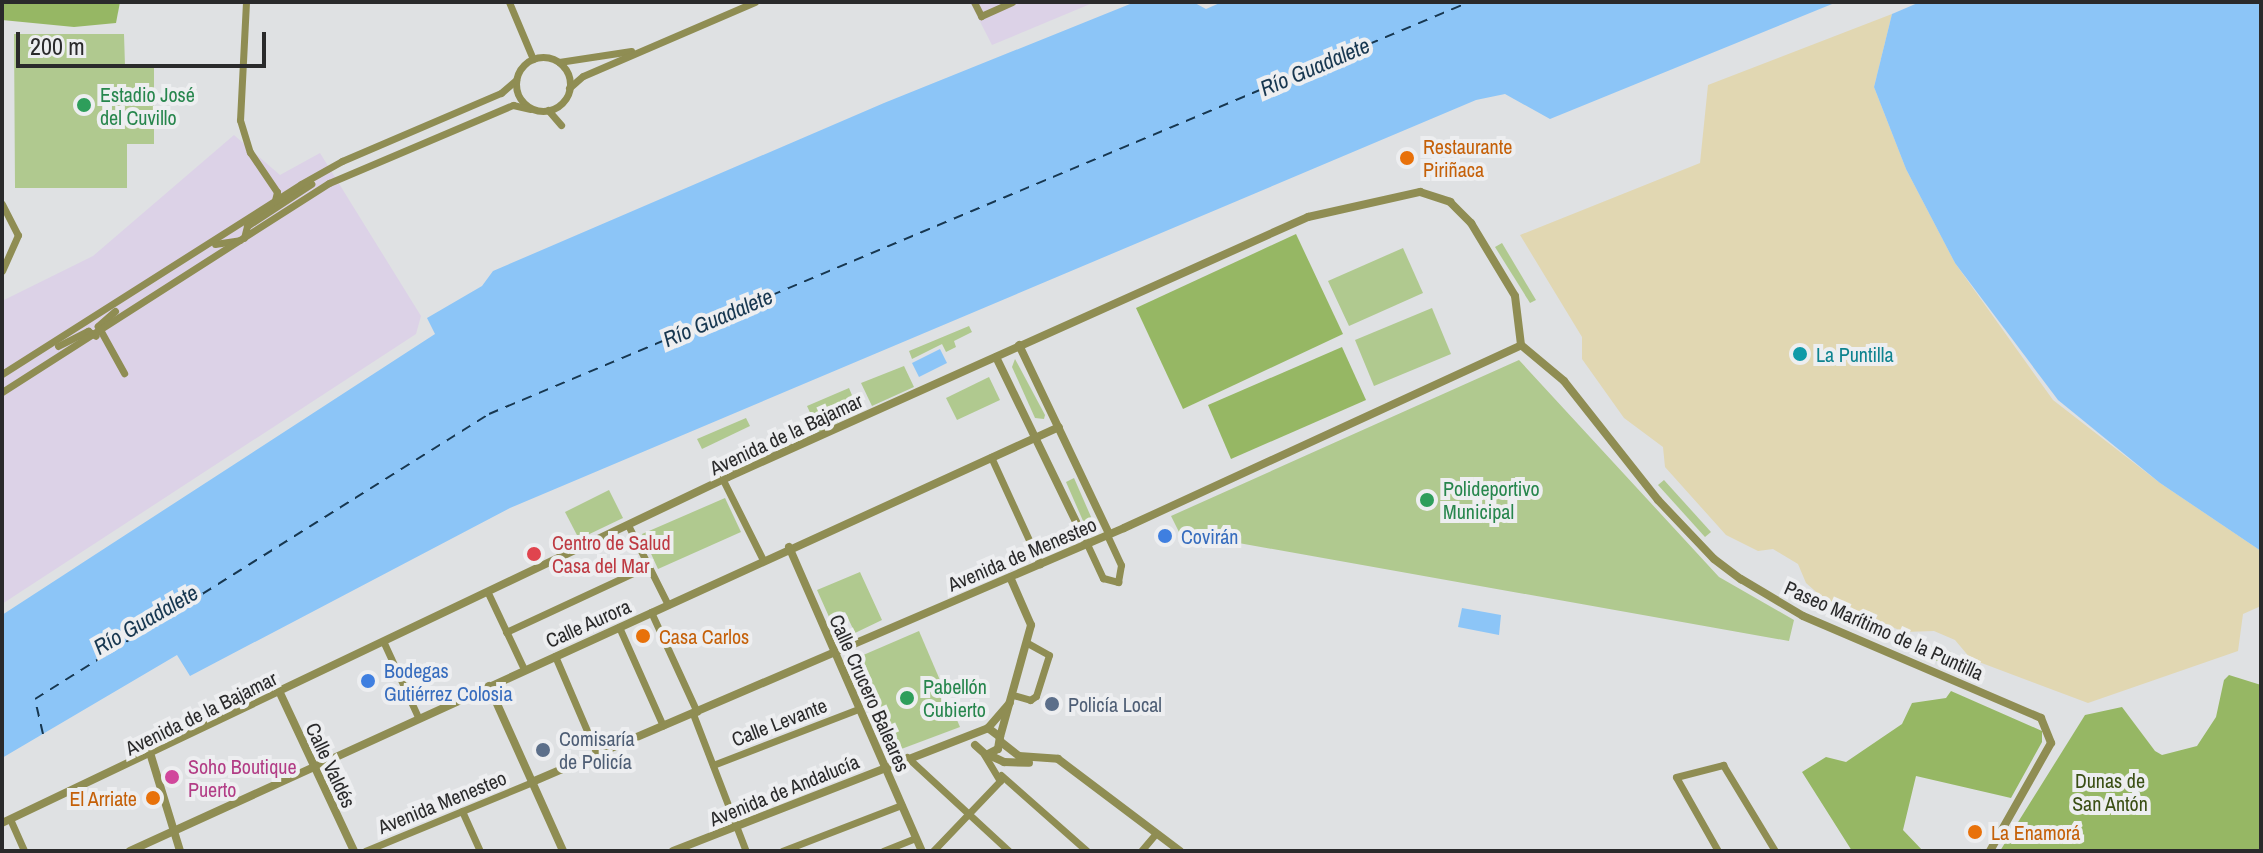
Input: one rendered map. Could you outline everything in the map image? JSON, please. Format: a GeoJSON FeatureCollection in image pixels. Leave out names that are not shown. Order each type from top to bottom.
{"type":"FeatureCollection","features":[{"type":"Feature","properties":{"kind":"street"},"geometry":{"type":"LineString","coordinates":[[246,2],[240,120],[250,152],[277,192],[275,200]]}},
{"type":"Feature","properties":{"kind":"street"},"geometry":{"type":"LineString","coordinates":[[509,2],[533,59]]}},
{"type":"Feature","properties":{"kind":"street"},"geometry":{"type":"LineString","coordinates":[[2,392],[329,183],[513,105],[548,110],[559,105],[569,88],[641,50],[742,4],[755,2]]}},
{"type":"Feature","properties":{"kind":"street"},"geometry":{"type":"LineString","coordinates":[[974,2],[981,16],[1012,2]]}},
{"type":"Feature","properties":{"kind":"street"},"geometry":{"type":"LineString","coordinates":[[533,59],[559,62],[641,50]]}},
{"type":"Feature","properties":{"kind":"street"},"geometry":{"type":"LineString","coordinates":[[2,376],[275,200],[342,161],[501,93],[533,59]]}},
{"type":"Feature","properties":{"kind":"street"},"geometry":{"type":"LineString","coordinates":[[559,62],[567,71],[569,88]]}},
{"type":"Feature","properties":{"kind":"street"},"geometry":{"type":"LineString","coordinates":[[516,80],[522,102],[531,109]]}},
{"type":"Feature","properties":{"kind":"street"},"geometry":{"type":"LineString","coordinates":[[548,110],[561,125],[559,105]]}},
{"type":"Feature","properties":{"kind":"street"},"geometry":{"type":"LineString","coordinates":[[242,239],[247,226],[342,161]]}},
{"type":"Feature","properties":{"kind":"street","name":"Avenida de la Bajamar"},"geometry":{"type":"LineString","coordinates":[[6,821],[151,756],[723,480],[1308,217],[1420,192],[1450,202],[1471,223],[1515,296],[1521,345]]}},
{"type":"Feature","properties":{"kind":"street"},"geometry":{"type":"LineString","coordinates":[[2,204],[18,235],[2,271]]}},
{"type":"Feature","properties":{"kind":"street"},"geometry":{"type":"LineString","coordinates":[[2,376],[78,335],[97,333]]}},
{"type":"Feature","properties":{"kind":"street"},"geometry":{"type":"LineString","coordinates":[[97,333],[124,373],[97,333]]}},
{"type":"Feature","properties":{"kind":"street"},"geometry":{"type":"LineString","coordinates":[[996,357],[1103,578],[1118,582],[1121,565],[1019,345]]}},
{"type":"Feature","properties":{"kind":"street","name":"Avenida de Menesteo"},"geometry":{"type":"LineString","coordinates":[[532,782],[1108,535],[1521,345]]}},
{"type":"Feature","properties":{"kind":"street","name":"Paseo Marítimo de la Puntilla"},"geometry":{"type":"LineString","coordinates":[[1521,345],[1564,381],[1658,500],[1714,559],[1741,579],[1803,616],[2027,711],[2046,725],[2051,743],[1990,851]]}},
{"type":"Feature","properties":{"kind":"street","name":"Calle Aurora"},"geometry":{"type":"LineString","coordinates":[[130,851],[789,547],[1059,427]]}},
{"type":"Feature","properties":{"kind":"street"},"geometry":{"type":"LineString","coordinates":[[991,457],[1040,564]]}},
{"type":"Feature","properties":{"kind":"street"},"geometry":{"type":"LineString","coordinates":[[723,480],[763,560]]}},
{"type":"Feature","properties":{"kind":"street"},"geometry":{"type":"LineString","coordinates":[[629,527],[668,605]]}},
{"type":"Feature","properties":{"kind":"street","name":"Calle Crucero Baleares"},"geometry":{"type":"LineString","coordinates":[[789,547],[922,851]]}},
{"type":"Feature","properties":{"kind":"street"},"geometry":{"type":"LineString","coordinates":[[506,632],[648,566]]}},
{"type":"Feature","properties":{"kind":"street"},"geometry":{"type":"LineString","coordinates":[[986,754],[1000,740],[1031,625],[1010,577]]}},
{"type":"Feature","properties":{"kind":"street"},"geometry":{"type":"LineString","coordinates":[[489,595],[524,669]]}},
{"type":"Feature","properties":{"kind":"street"},"geometry":{"type":"LineString","coordinates":[[651,612],[695,713],[746,851]]}},
{"type":"Feature","properties":{"kind":"street"},"geometry":{"type":"LineString","coordinates":[[619,627],[663,726]]}},
{"type":"Feature","properties":{"kind":"street"},"geometry":{"type":"LineString","coordinates":[[384,643],[418,717]]}},
{"type":"Feature","properties":{"kind":"street"},"geometry":{"type":"LineString","coordinates":[[1011,699],[1030,700],[1036,696],[1049,655],[1027,643]]}},
{"type":"Feature","properties":{"kind":"street"},"geometry":{"type":"LineString","coordinates":[[555,656],[597,754]]}},
{"type":"Feature","properties":{"kind":"street"},"geometry":{"type":"LineString","coordinates":[[489,686],[563,851]]}},
{"type":"Feature","properties":{"kind":"street","name":"Calle Valdés"},"geometry":{"type":"LineString","coordinates":[[280,693],[354,851]]}},
{"type":"Feature","properties":{"kind":"street"},"geometry":{"type":"LineString","coordinates":[[1011,699],[988,728],[1000,740],[1019,756],[1058,759],[1180,851]]}},
{"type":"Feature","properties":{"kind":"street","name":"Calle Levante"},"geometry":{"type":"LineString","coordinates":[[713,765],[858,709]]}},
{"type":"Feature","properties":{"kind":"street","name":"Avenida de Andalucía"},"geometry":{"type":"LineString","coordinates":[[673,851],[907,757],[988,728]]}},
{"type":"Feature","properties":{"kind":"street"},"geometry":{"type":"LineString","coordinates":[[978,733],[975,745],[986,754],[1001,775],[1087,851]]}},
{"type":"Feature","properties":{"kind":"street","name":"Avenida de Andalucía"},"geometry":{"type":"LineString","coordinates":[[952,742],[975,745]]}},
{"type":"Feature","properties":{"kind":"street"},"geometry":{"type":"LineString","coordinates":[[986,754],[1004,762],[1058,759]]}},
{"type":"Feature","properties":{"kind":"street"},"geometry":{"type":"LineString","coordinates":[[151,756],[180,851]]}},
{"type":"Feature","properties":{"kind":"street"},"geometry":{"type":"LineString","coordinates":[[907,757],[1009,851]]}},
{"type":"Feature","properties":{"kind":"street"},"geometry":{"type":"LineString","coordinates":[[1718,851],[1676,777],[1723,765],[1775,851]]}},
{"type":"Feature","properties":{"kind":"street"},"geometry":{"type":"LineString","coordinates":[[933,851],[1001,775]]}},
{"type":"Feature","properties":{"kind":"street","name":"Avenida Menesteo"},"geometry":{"type":"LineString","coordinates":[[365,851],[532,782]]}},
{"type":"Feature","properties":{"kind":"street"},"geometry":{"type":"LineString","coordinates":[[782,851],[901,805]]}},
{"type":"Feature","properties":{"kind":"street"},"geometry":{"type":"LineString","coordinates":[[462,811],[480,851]]}},
{"type":"Feature","properties":{"kind":"street"},"geometry":{"type":"LineString","coordinates":[[6,821],[24,851]]}},
{"type":"Feature","properties":{"kind":"street"},"geometry":{"type":"LineString","coordinates":[[1141,851],[1156,833]]}},
{"type":"Feature","properties":{"kind":"street"},"geometry":{"type":"LineString","coordinates":[[883,851],[916,838]]}},
{"type":"Feature","properties":{"kind":"shaded area"},"geometry":{"type":"Polygon","coordinates":[[[970,2],[1095,2],[992,45],[970,2]]]}},
{"type":"Feature","properties":{"kind":"shaded area"},"geometry":{"type":"Polygon","coordinates":[[[234,135],[280,175],[320,153],[421,316],[416,334],[2,604],[2,301],[93,256],[234,135]]]}},
{"type":"Feature","properties":{"kind":"green space"},"geometry":{"type":"Polygon","coordinates":[[[2,2],[120,2],[116,23],[74,27],[2,20],[2,2]]]}},
{"type":"Feature","properties":{"kind":"green space","name":"Estadio José del Cuvillo"},"geometry":{"type":"Polygon","coordinates":[[[14,34],[124,34],[125,66],[154,66],[154,144],[127,144],[127,188],[15,188],[14,34]]]}},
{"type":"Feature","properties":{"kind":"green space"},"geometry":{"type":"Polygon","coordinates":[[[1296,234],[1343,334],[1183,409],[1136,308],[1296,234]]]}},
{"type":"Feature","properties":{"kind":"green space"},"geometry":{"type":"Polygon","coordinates":[[[1502,243],[1536,300],[1530,303],[1495,247],[1502,243]]]}},
{"type":"Feature","properties":{"kind":"green space"},"geometry":{"type":"Polygon","coordinates":[[[1403,248],[1423,293],[1349,326],[1328,281],[1403,248]]]}},
{"type":"Feature","properties":{"kind":"green space"},"geometry":{"type":"Polygon","coordinates":[[[1432,308],[1451,354],[1374,386],[1355,340],[1432,308]]]}},
{"type":"Feature","properties":{"kind":"green space"},"geometry":{"type":"Polygon","coordinates":[[[969,326],[972,332],[954,341],[956,347],[946,352],[942,344],[912,359],[909,351],[969,326]]]}},
{"type":"Feature","properties":{"kind":"green space"},"geometry":{"type":"Polygon","coordinates":[[[1342,347],[1366,400],[1231,459],[1208,405],[1342,347]]]}},
{"type":"Feature","properties":{"kind":"green space"},"geometry":{"type":"Polygon","coordinates":[[[1015,359],[1045,415],[1044,419],[1035,418],[1012,367],[1015,359]]]}},
{"type":"Feature","properties":{"kind":"green space","name":"Polideportivo Municipal"},"geometry":{"type":"Polygon","coordinates":[[[1519,360],[1719,577],[1794,620],[1789,641],[1233,542],[1184,542],[1171,516],[1519,360]]]}},
{"type":"Feature","properties":{"kind":"green space"},"geometry":{"type":"Polygon","coordinates":[[[904,366],[914,387],[872,406],[861,383],[904,366]]]}},
{"type":"Feature","properties":{"kind":"green space"},"geometry":{"type":"Polygon","coordinates":[[[989,377],[1000,400],[957,420],[946,398],[989,377]]]}},
{"type":"Feature","properties":{"kind":"green space"},"geometry":{"type":"Polygon","coordinates":[[[849,388],[859,412],[819,432],[807,406],[849,388]]]}},
{"type":"Feature","properties":{"kind":"green space"},"geometry":{"type":"Polygon","coordinates":[[[746,418],[750,426],[702,449],[697,439],[746,418]]]}},
{"type":"Feature","properties":{"kind":"green space"},"geometry":{"type":"Polygon","coordinates":[[[1074,478],[1095,526],[1087,530],[1066,482],[1074,478]]]}},
{"type":"Feature","properties":{"kind":"green space"},"geometry":{"type":"Polygon","coordinates":[[[1664,480],[1711,532],[1705,537],[1658,485],[1664,480]]]}},
{"type":"Feature","properties":{"kind":"green space"},"geometry":{"type":"Polygon","coordinates":[[[609,490],[623,518],[579,539],[565,512],[609,490]]]}},
{"type":"Feature","properties":{"kind":"green space"},"geometry":{"type":"Polygon","coordinates":[[[725,498],[741,532],[658,569],[642,534],[725,498]]]}},
{"type":"Feature","properties":{"kind":"green space"},"geometry":{"type":"Polygon","coordinates":[[[860,572],[882,620],[855,633],[845,612],[830,619],[817,590],[860,572]]]}},
{"type":"Feature","properties":{"kind":"green space","name":"Pabellón Cubierto"},"geometry":{"type":"Polygon","coordinates":[[[919,631],[960,727],[888,754],[851,669],[854,659],[919,631]]]}},
{"type":"Feature","properties":{"kind":"green space"},"geometry":{"type":"Polygon","coordinates":[[[1911,641],[1951,652],[1963,667],[1933,660],[1911,641]]]}},
{"type":"Feature","properties":{"kind":"green space","name":"Dunas de San Antón"},"geometry":{"type":"Polygon","coordinates":[[[2229,675],[2261,685],[2261,851],[2000,851],[2085,715],[2122,707],[2155,751],[2162,755],[2197,746],[2216,717],[2224,680],[2229,675]]]}},
{"type":"Feature","properties":{"kind":"green space"},"geometry":{"type":"Polygon","coordinates":[[[1951,691],[2042,731],[2042,742],[2011,798],[1916,776],[1903,830],[1923,851],[1852,851],[1802,772],[1826,757],[1846,762],[1902,724],[1912,703],[1946,698],[1951,691]]]}},
{"type":"Feature","properties":{"kind":"sand","name":"La Puntilla"},"geometry":{"type":"Polygon","coordinates":[[[1892,14],[1874,87],[1906,169],[1955,263],[2053,400],[2160,483],[2261,551],[2261,606],[2243,614],[2238,651],[2088,703],[1971,659],[1955,640],[1934,631],[1904,632],[1823,598],[1806,583],[1798,564],[1773,549],[1758,551],[1726,535],[1665,467],[1663,447],[1624,418],[1582,359],[1582,337],[1520,235],[1700,163],[1708,85],[1892,14]]]}},
{"type":"Feature","properties":{"kind":"water","name":"Río Guadalete"},"geometry":{"type":"Polygon","coordinates":[[[1135,2],[1193,2],[1206,9],[1222,2],[1837,2],[1550,119],[1505,94],[1476,100],[510,508],[190,676],[177,655],[2,758],[2,615],[435,334],[427,318],[482,286],[493,271],[884,103],[1135,2]]]}},
{"type":"Feature","properties":{"kind":"water"},"geometry":{"type":"Polygon","coordinates":[[[1920,2],[2261,2],[2261,551],[2160,483],[2058,400],[1955,263],[1906,169],[1874,87],[1892,14],[1920,2]]]}},
{"type":"Feature","properties":{"kind":"water"},"geometry":{"type":"Polygon","coordinates":[[[940,349],[947,363],[919,377],[912,363],[940,349]]]}},
{"type":"Feature","properties":{"kind":"water"},"geometry":{"type":"Polygon","coordinates":[[[1462,608],[1501,615],[1499,635],[1458,627],[1462,608]]]}},
{"type":"Feature","properties":{"kind":"ferry route"},"geometry":{"type":"LineString","coordinates":[[43,734],[35,699],[489,414],[1469,2]]}},
{"type":"Feature","properties":{"kind":"place","name":"Estadio José del Cuvillo"},"geometry":{"type":"Point","coordinates":[84,105]}},
{"type":"Feature","properties":{"kind":"place","name":"Restaurante Piriñaca"},"geometry":{"type":"Point","coordinates":[1407,158]}},
{"type":"Feature","properties":{"kind":"place","name":"La Puntilla"},"geometry":{"type":"Point","coordinates":[1800,354]}},
{"type":"Feature","properties":{"kind":"place","name":"Polideportivo Municipal"},"geometry":{"type":"Point","coordinates":[1427,500]}},
{"type":"Feature","properties":{"kind":"place","name":"Covirán"},"geometry":{"type":"Point","coordinates":[1165,536]}},
{"type":"Feature","properties":{"kind":"place","name":"Centro de Salud Casa del Mar"},"geometry":{"type":"Point","coordinates":[534,554]}},
{"type":"Feature","properties":{"kind":"place","name":"Casa Carlos"},"geometry":{"type":"Point","coordinates":[643,636]}},
{"type":"Feature","properties":{"kind":"place","name":"Bodegas Gutiérrez Colosia"},"geometry":{"type":"Point","coordinates":[368,681]}},
{"type":"Feature","properties":{"kind":"place","name":"Pabellón Cubierto"},"geometry":{"type":"Point","coordinates":[907,698]}},
{"type":"Feature","properties":{"kind":"place","name":"Policía Local"},"geometry":{"type":"Point","coordinates":[1052,704]}},
{"type":"Feature","properties":{"kind":"place","name":"Comisaría de Policía"},"geometry":{"type":"Point","coordinates":[543,750]}},
{"type":"Feature","properties":{"kind":"place","name":"Soho Boutique Puerto"},"geometry":{"type":"Point","coordinates":[172,777]}},
{"type":"Feature","properties":{"kind":"place","name":"El Arriate"},"geometry":{"type":"Point","coordinates":[153,798]}},
{"type":"Feature","properties":{"kind":"place","name":"La Enamorá"},"geometry":{"type":"Point","coordinates":[1975,832]}}]}
